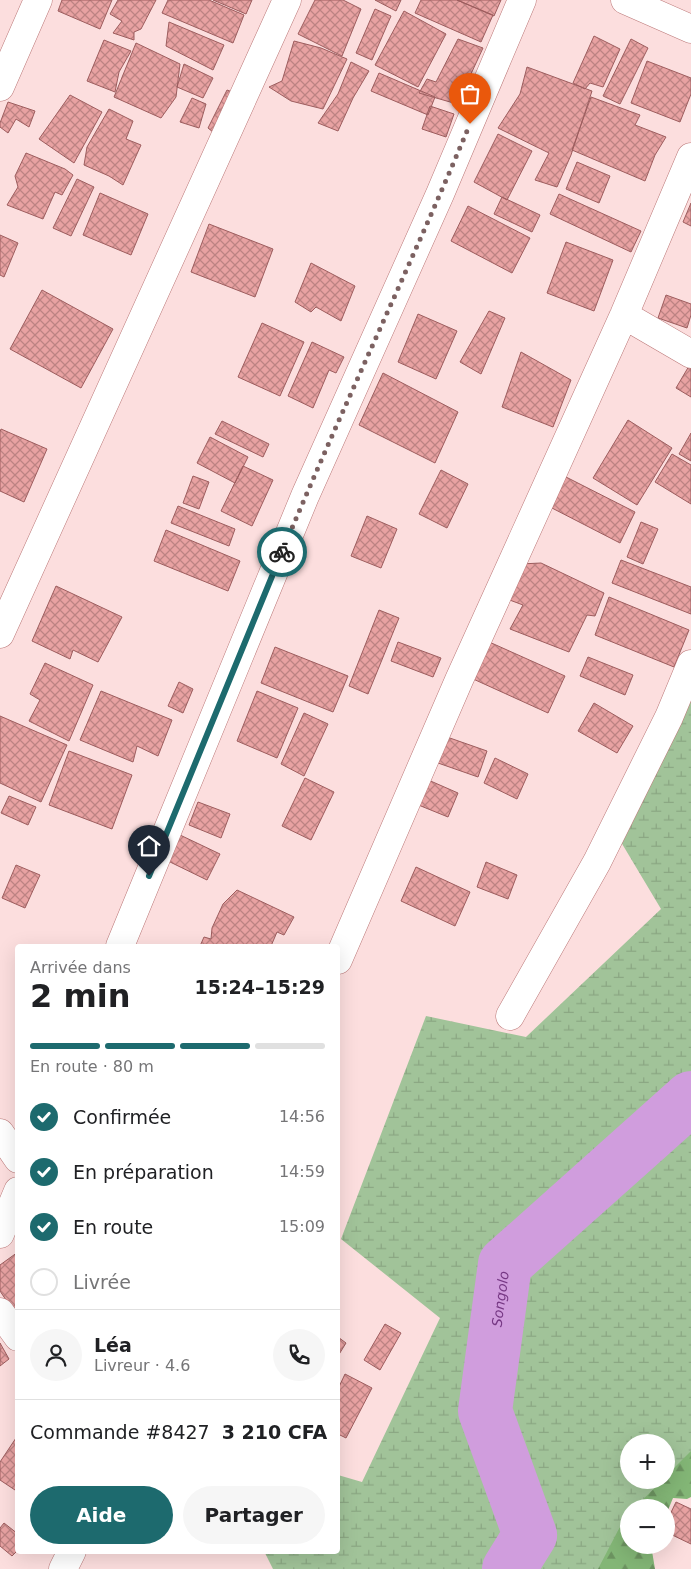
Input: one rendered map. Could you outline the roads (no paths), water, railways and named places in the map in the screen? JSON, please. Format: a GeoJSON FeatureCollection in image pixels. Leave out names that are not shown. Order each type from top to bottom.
{"type":"FeatureCollection","features":[{"type":"Feature","properties":{"kind":"street"},"geometry":{"type":"LineString","coordinates":[[0,87],[38,0]]}},
{"type":"Feature","properties":{"kind":"street"},"geometry":{"type":"LineString","coordinates":[[0,634],[287,0]]}},
{"type":"Feature","properties":{"kind":"street"},"geometry":{"type":"LineString","coordinates":[[121,944],[305,496],[440,194],[522,0]]}},
{"type":"Feature","properties":{"kind":"street"},"geometry":{"type":"LineString","coordinates":[[624,0],[691,29]]}},
{"type":"Feature","properties":{"kind":"street"},"geometry":{"type":"LineString","coordinates":[[340,955],[459,680],[624,314],[691,158]]}},
{"type":"Feature","properties":{"kind":"street"},"geometry":{"type":"LineString","coordinates":[[624,314],[691,354]]}},
{"type":"Feature","properties":{"kind":"street"},"geometry":{"type":"LineString","coordinates":[[510,1016],[597,862],[669,717],[691,664]]}},
{"type":"Feature","properties":{"kind":"street"},"geometry":{"type":"LineString","coordinates":[[0,1133],[15,1155]]}},
{"type":"Feature","properties":{"kind":"street"},"geometry":{"type":"LineString","coordinates":[[0,1234],[15,1198]]}},
{"type":"Feature","properties":{"kind":"street"},"geometry":{"type":"LineString","coordinates":[[0,1312],[15,1333]]}},
{"type":"Feature","properties":{"kind":"street"},"geometry":{"type":"LineString","coordinates":[[63,1569],[70,1554]]}},
{"type":"Feature","properties":{"kind":"waterway","name":"Songolo"},"geometry":{"type":"LineString","coordinates":[[509,1569],[530,1535],[485,1411],[505,1264],[691,1098]]}}]}
